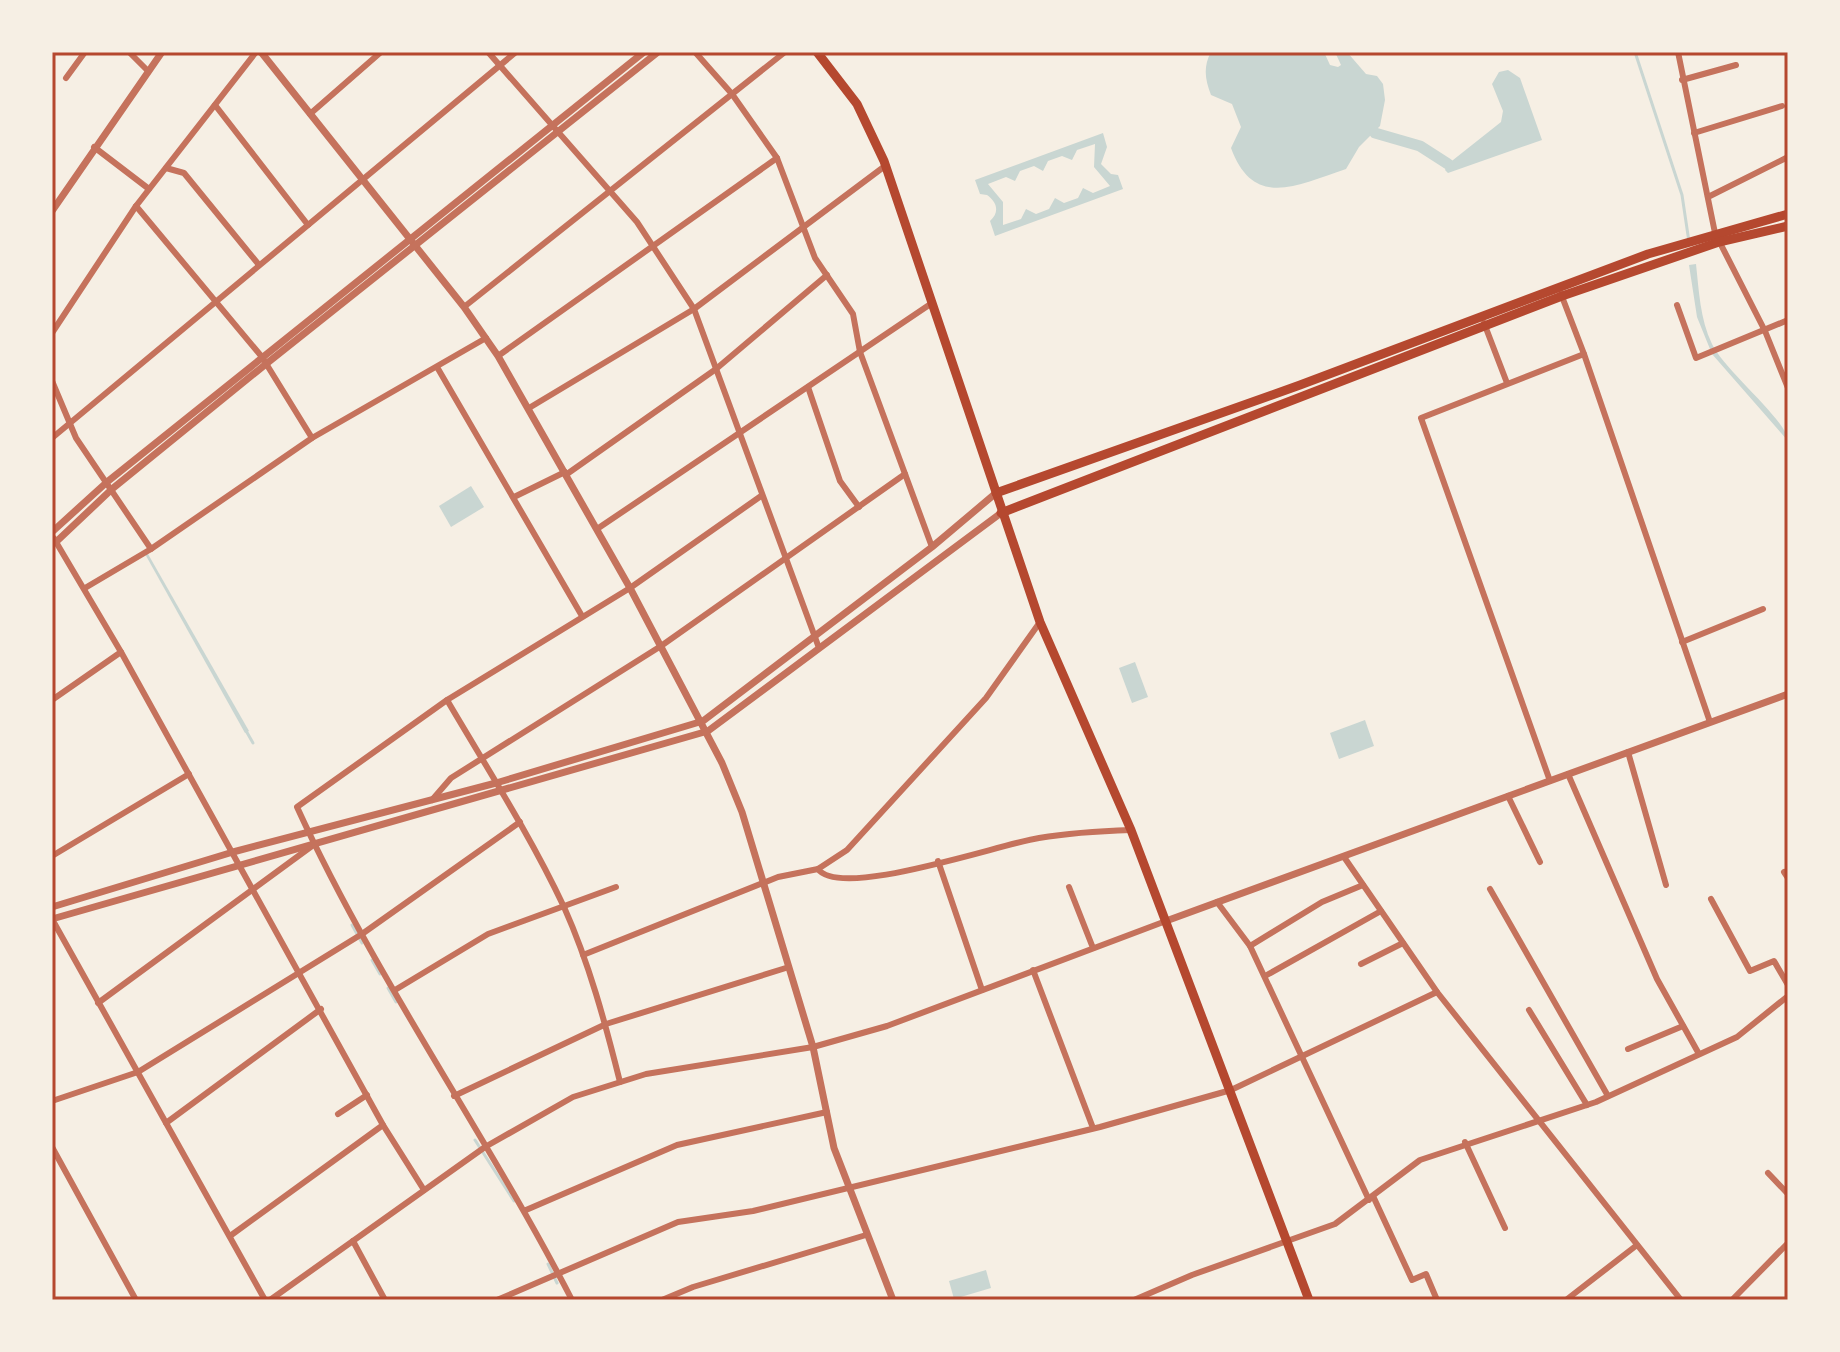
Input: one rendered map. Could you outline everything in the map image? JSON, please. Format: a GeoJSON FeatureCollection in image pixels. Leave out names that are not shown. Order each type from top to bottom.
{"type":"FeatureCollection","features":[{"type":"Feature","properties":{"kind":"main road"},"geometry":{"type":"LineString","coordinates":[[819,53],[857,104],[885,166],[1040,622],[1131,830],[1309,1300]]}},
{"type":"Feature","properties":{"kind":"main road"},"geometry":{"type":"LineString","coordinates":[[1001,513],[1562,296],[1788,214]]}},
{"type":"Feature","properties":{"kind":"main road"},"geometry":{"type":"LineString","coordinates":[[996,493],[1300,385],[1558,286],[1717,238],[1788,226]]}},
{"type":"Feature","properties":{"kind":"street"},"geometry":{"type":"LineString","coordinates":[[66,78],[85,52]]}},
{"type":"Feature","properties":{"kind":"street"},"geometry":{"type":"LineString","coordinates":[[129,52],[148,71]]}},
{"type":"Feature","properties":{"kind":"street"},"geometry":{"type":"LineString","coordinates":[[52,211],[162,52]]}},
{"type":"Feature","properties":{"kind":"street"},"geometry":{"type":"LineString","coordinates":[[52,333],[136,206],[259,52],[464,307],[498,356],[703,721],[742,812],[813,1047],[847,1187],[893,1300]]}},
{"type":"Feature","properties":{"kind":"street"},"geometry":{"type":"LineString","coordinates":[[310,114],[381,52]]}},
{"type":"Feature","properties":{"kind":"street"},"geometry":{"type":"LineString","coordinates":[[488,52],[656,247],[694,309],[819,648]]}},
{"type":"Feature","properties":{"kind":"street"},"geometry":{"type":"LineString","coordinates":[[52,438],[516,52]]}},
{"type":"Feature","properties":{"kind":"street"},"geometry":{"type":"LineString","coordinates":[[424,1190],[383,1125],[121,652],[53,537],[109,486],[555,128],[644,52]]}},
{"type":"Feature","properties":{"kind":"street"},"geometry":{"type":"LineString","coordinates":[[555,128],[658,52]]}},
{"type":"Feature","properties":{"kind":"street"},"geometry":{"type":"LineString","coordinates":[[695,52],[732,94],[777,158],[815,258],[853,314],[860,352],[932,547]]}},
{"type":"Feature","properties":{"kind":"street"},"geometry":{"type":"LineString","coordinates":[[464,307],[785,52]]}},
{"type":"Feature","properties":{"kind":"street"},"geometry":{"type":"LineString","coordinates":[[1678,52],[1717,238],[1765,331],[1788,388]]}},
{"type":"Feature","properties":{"kind":"street"},"geometry":{"type":"LineString","coordinates":[[1682,80],[1736,65]]}},
{"type":"Feature","properties":{"kind":"street"},"geometry":{"type":"LineString","coordinates":[[215,105],[308,225]]}},
{"type":"Feature","properties":{"kind":"street"},"geometry":{"type":"LineString","coordinates":[[1694,133],[1782,106]]}},
{"type":"Feature","properties":{"kind":"street"},"geometry":{"type":"LineString","coordinates":[[94,147],[149,189]]}},
{"type":"Feature","properties":{"kind":"street"},"geometry":{"type":"LineString","coordinates":[[1708,197],[1788,157]]}},
{"type":"Feature","properties":{"kind":"street"},"geometry":{"type":"LineString","coordinates":[[498,356],[656,247],[777,158]]}},
{"type":"Feature","properties":{"kind":"street"},"geometry":{"type":"LineString","coordinates":[[529,408],[694,309],[885,166]]}},
{"type":"Feature","properties":{"kind":"street"},"geometry":{"type":"LineString","coordinates":[[166,168],[184,173],[259,265]]}},
{"type":"Feature","properties":{"kind":"street"},"geometry":{"type":"LineString","coordinates":[[136,206],[264,360],[312,438]]}},
{"type":"Feature","properties":{"kind":"street"},"geometry":{"type":"LineString","coordinates":[[514,497],[566,473],[716,369],[827,275]]}},
{"type":"Feature","properties":{"kind":"street"},"geometry":{"type":"LineString","coordinates":[[1558,286],[1710,722]]}},
{"type":"Feature","properties":{"kind":"street"},"geometry":{"type":"LineString","coordinates":[[597,529],[933,302]]}},
{"type":"Feature","properties":{"kind":"street"},"geometry":{"type":"LineString","coordinates":[[1677,305],[1696,358],[1788,320]]}},
{"type":"Feature","properties":{"kind":"street"},"geometry":{"type":"LineString","coordinates":[[1482,314],[1507,383]]}},
{"type":"Feature","properties":{"kind":"street"},"geometry":{"type":"LineString","coordinates":[[85,588],[151,549],[312,438],[486,338]]}},
{"type":"Feature","properties":{"kind":"street"},"geometry":{"type":"LineString","coordinates":[[1550,781],[1421,418],[1584,354]]}},
{"type":"Feature","properties":{"kind":"street"},"geometry":{"type":"LineString","coordinates":[[437,367],[582,616]]}},
{"type":"Feature","properties":{"kind":"street"},"geometry":{"type":"LineString","coordinates":[[52,381],[76,438],[151,549]]}},
{"type":"Feature","properties":{"kind":"street"},"geometry":{"type":"LineString","coordinates":[[808,387],[840,481],[859,507]]}},
{"type":"Feature","properties":{"kind":"street"},"geometry":{"type":"LineString","coordinates":[[432,800],[451,778],[661,646],[905,474]]}},
{"type":"Feature","properties":{"kind":"street"},"geometry":{"type":"LineString","coordinates":[[52,907],[233,852],[496,783],[703,721],[932,547],[996,493]]}},
{"type":"Feature","properties":{"kind":"street"},"geometry":{"type":"LineString","coordinates":[[572,1300],[526,1210],[454,1096],[362,934],[297,807],[447,700],[630,588],[761,496]]}},
{"type":"Feature","properties":{"kind":"street"},"geometry":{"type":"LineString","coordinates":[[1001,513],[708,731],[501,793],[52,919],[267,1300],[485,1147],[573,1097],[682,1067],[813,1047],[899,1022],[1217,902],[1788,694]]}},
{"type":"Feature","properties":{"kind":"street"},"geometry":{"type":"LineString","coordinates":[[1682,642],[1763,609]]}},
{"type":"Feature","properties":{"kind":"street"},"geometry":{"type":"LineString","coordinates":[[583,955],[764,882],[818,869],[847,850],[986,698],[1040,622]]}},
{"type":"Feature","properties":{"kind":"street"},"geometry":{"type":"LineString","coordinates":[[52,700],[121,652]]}},
{"type":"Feature","properties":{"kind":"street"},"geometry":{"type":"LineString","coordinates":[[447,700],[520,822],[563,907],[606,1024],[620,1082]]}},
{"type":"Feature","properties":{"kind":"street"},"geometry":{"type":"LineString","coordinates":[[1628,752],[1666,885]]}},
{"type":"Feature","properties":{"kind":"street"},"geometry":{"type":"LineString","coordinates":[[52,856],[189,774]]}},
{"type":"Feature","properties":{"kind":"street"},"geometry":{"type":"LineString","coordinates":[[1568,774],[1657,979],[1699,1054]]}},
{"type":"Feature","properties":{"kind":"street"},"geometry":{"type":"LineString","coordinates":[[1508,796],[1540,862]]}},
{"type":"Feature","properties":{"kind":"street"},"geometry":{"type":"LineString","coordinates":[[52,1101],[138,1072],[362,934],[520,822]]}},
{"type":"Feature","properties":{"kind":"street"},"geometry":{"type":"LineString","coordinates":[[818,869],[822,875],[838,879],[874,878],[1038,838],[1131,830]]}},
{"type":"Feature","properties":{"kind":"street"},"geometry":{"type":"LineString","coordinates":[[98,1003],[315,844]]}},
{"type":"Feature","properties":{"kind":"street"},"geometry":{"type":"LineString","coordinates":[[1344,857],[1437,992],[1681,1300]]}},
{"type":"Feature","properties":{"kind":"street"},"geometry":{"type":"LineString","coordinates":[[938,861],[982,990]]}},
{"type":"Feature","properties":{"kind":"street"},"geometry":{"type":"LineString","coordinates":[[1250,946],[1322,902],[1363,885]]}},
{"type":"Feature","properties":{"kind":"street"},"geometry":{"type":"LineString","coordinates":[[395,990],[488,934],[616,887]]}},
{"type":"Feature","properties":{"kind":"street"},"geometry":{"type":"LineString","coordinates":[[1069,887],[1093,948]]}},
{"type":"Feature","properties":{"kind":"street"},"geometry":{"type":"LineString","coordinates":[[1490,889],[1608,1096]]}},
{"type":"Feature","properties":{"kind":"street"},"geometry":{"type":"LineString","coordinates":[[1711,899],[1750,971],[1774,961],[1788,985]]}},
{"type":"Feature","properties":{"kind":"street"},"geometry":{"type":"LineString","coordinates":[[1217,902],[1250,946],[1412,1280],[1426,1274],[1437,1300]]}},
{"type":"Feature","properties":{"kind":"street"},"geometry":{"type":"LineString","coordinates":[[1265,976],[1381,911]]}},
{"type":"Feature","properties":{"kind":"street"},"geometry":{"type":"LineString","coordinates":[[1361,964],[1403,943]]}},
{"type":"Feature","properties":{"kind":"street"},"geometry":{"type":"LineString","coordinates":[[454,1096],[606,1024],[789,967]]}},
{"type":"Feature","properties":{"kind":"street"},"geometry":{"type":"LineString","coordinates":[[1033,970],[1093,1128]]}},
{"type":"Feature","properties":{"kind":"street"},"geometry":{"type":"LineString","coordinates":[[497,1300],[678,1222],[735,1215],[1093,1128],[1231,1090],[1303,1053],[1437,992]]}},
{"type":"Feature","properties":{"kind":"street"},"geometry":{"type":"LineString","coordinates":[[1134,1300],[1335,1224],[1420,1160],[1465,1142],[1608,1096],[1737,1037],[1788,996]]}},
{"type":"Feature","properties":{"kind":"street"},"geometry":{"type":"LineString","coordinates":[[166,1123],[321,1009]]}},
{"type":"Feature","properties":{"kind":"street"},"geometry":{"type":"LineString","coordinates":[[1529,1010],[1587,1105]]}},
{"type":"Feature","properties":{"kind":"street"},"geometry":{"type":"LineString","coordinates":[[1628,1049],[1683,1026]]}},
{"type":"Feature","properties":{"kind":"street"},"geometry":{"type":"LineString","coordinates":[[338,1114],[367,1095]]}},
{"type":"Feature","properties":{"kind":"street"},"geometry":{"type":"LineString","coordinates":[[526,1210],[677,1145],[827,1112]]}},
{"type":"Feature","properties":{"kind":"street"},"geometry":{"type":"LineString","coordinates":[[230,1236],[383,1125]]}},
{"type":"Feature","properties":{"kind":"street"},"geometry":{"type":"LineString","coordinates":[[1465,1142],[1505,1228]]}},
{"type":"Feature","properties":{"kind":"street"},"geometry":{"type":"LineString","coordinates":[[52,1147],[136,1300]]}},
{"type":"Feature","properties":{"kind":"street"},"geometry":{"type":"LineString","coordinates":[[1768,1173],[1788,1194]]}},
{"type":"Feature","properties":{"kind":"street"},"geometry":{"type":"LineString","coordinates":[[662,1300],[693,1287],[866,1235]]}},
{"type":"Feature","properties":{"kind":"street"},"geometry":{"type":"LineString","coordinates":[[353,1241],[385,1300]]}},
{"type":"Feature","properties":{"kind":"street"},"geometry":{"type":"LineString","coordinates":[[1732,1300],[1788,1243]]}},
{"type":"Feature","properties":{"kind":"street"},"geometry":{"type":"LineString","coordinates":[[1566,1300],[1637,1245]]}},
{"type":"Feature","properties":{"kind":"shaded area"},"geometry":{"type":"Polygon","coordinates":[[[1211,52],[1324,52],[1330,65],[1338,67],[1341,65],[1335,52],[1347,52],[1366,74],[1377,76],[1383,84],[1385,100],[1380,126],[1359,147],[1346,169],[1294,186],[1265,186],[1252,180],[1231,148],[1241,127],[1232,104],[1211,95],[1206,73],[1211,52]]]}},
{"type":"Feature","properties":{"kind":"shaded area"},"geometry":{"type":"Polygon","coordinates":[[[1508,70],[1520,78],[1542,140],[1448,173],[1445,170],[1448,164],[1501,122],[1503,111],[1492,84],[1499,72],[1508,70]]]}},
{"type":"Feature","properties":{"kind":"shaded area"},"geometry":{"type":"Polygon","coordinates":[[[1103,133],[1107,147],[1101,164],[1111,174],[1118,175],[1123,189],[995,236],[990,221],[996,211],[995,204],[987,195],[980,194],[975,180],[1103,133]],[[1095,144],[1077,150],[1072,160],[1062,156],[1048,161],[1043,171],[1034,166],[1020,171],[1015,181],[1006,177],[988,184],[1003,202],[1003,225],[1021,219],[1026,209],[1036,214],[1049,209],[1055,198],[1064,203],[1078,198],[1083,188],[1093,193],[1110,186],[1094,167],[1095,144]]]}},
{"type":"Feature","properties":{"kind":"shaded area"},"geometry":{"type":"Polygon","coordinates":[[[1696,264],[1702,315],[1712,344],[1718,355],[1778,421],[1788,441],[1712,354],[1697,317],[1689,265],[1696,264]]]}},
{"type":"Feature","properties":{"kind":"shaded area"},"geometry":{"type":"Polygon","coordinates":[[[471,486],[484,507],[451,527],[439,506],[471,486]]]}},
{"type":"Feature","properties":{"kind":"shaded area"},"geometry":{"type":"Polygon","coordinates":[[[145,554],[148,554],[249,731],[245,733],[145,554]]]}},
{"type":"Feature","properties":{"kind":"shaded area"},"geometry":{"type":"Polygon","coordinates":[[[1135,662],[1148,697],[1132,703],[1119,668],[1135,662]]]}},
{"type":"Feature","properties":{"kind":"shaded area"},"geometry":{"type":"Polygon","coordinates":[[[1365,720],[1374,746],[1339,759],[1330,733],[1365,720]]]}},
{"type":"Feature","properties":{"kind":"shaded area"},"geometry":{"type":"Polygon","coordinates":[[[986,1270],[991,1288],[954,1299],[949,1281],[986,1270]]]}},
{"type":"Feature","properties":{"kind":"waterway"},"geometry":{"type":"LineString","coordinates":[[1635,52],[1682,195],[1689,242]]}},
{"type":"Feature","properties":{"kind":"waterway"},"geometry":{"type":"LineString","coordinates":[[1375,133],[1420,146],[1448,164]]}},
{"type":"Feature","properties":{"kind":"waterway"},"geometry":{"type":"LineString","coordinates":[[245,729],[253,743]]}},
{"type":"Feature","properties":{"kind":"waterway"},"geometry":{"type":"LineString","coordinates":[[352,925],[362,943]]}},
{"type":"Feature","properties":{"kind":"waterway"},"geometry":{"type":"LineString","coordinates":[[372,960],[380,974]]}},
{"type":"Feature","properties":{"kind":"waterway"},"geometry":{"type":"LineString","coordinates":[[388,988],[396,1002]]}},
{"type":"Feature","properties":{"kind":"waterway"},"geometry":{"type":"LineString","coordinates":[[475,1140],[514,1201]]}},
{"type":"Feature","properties":{"kind":"waterway"},"geometry":{"type":"LineString","coordinates":[[548,1264],[557,1283]]}}]}
